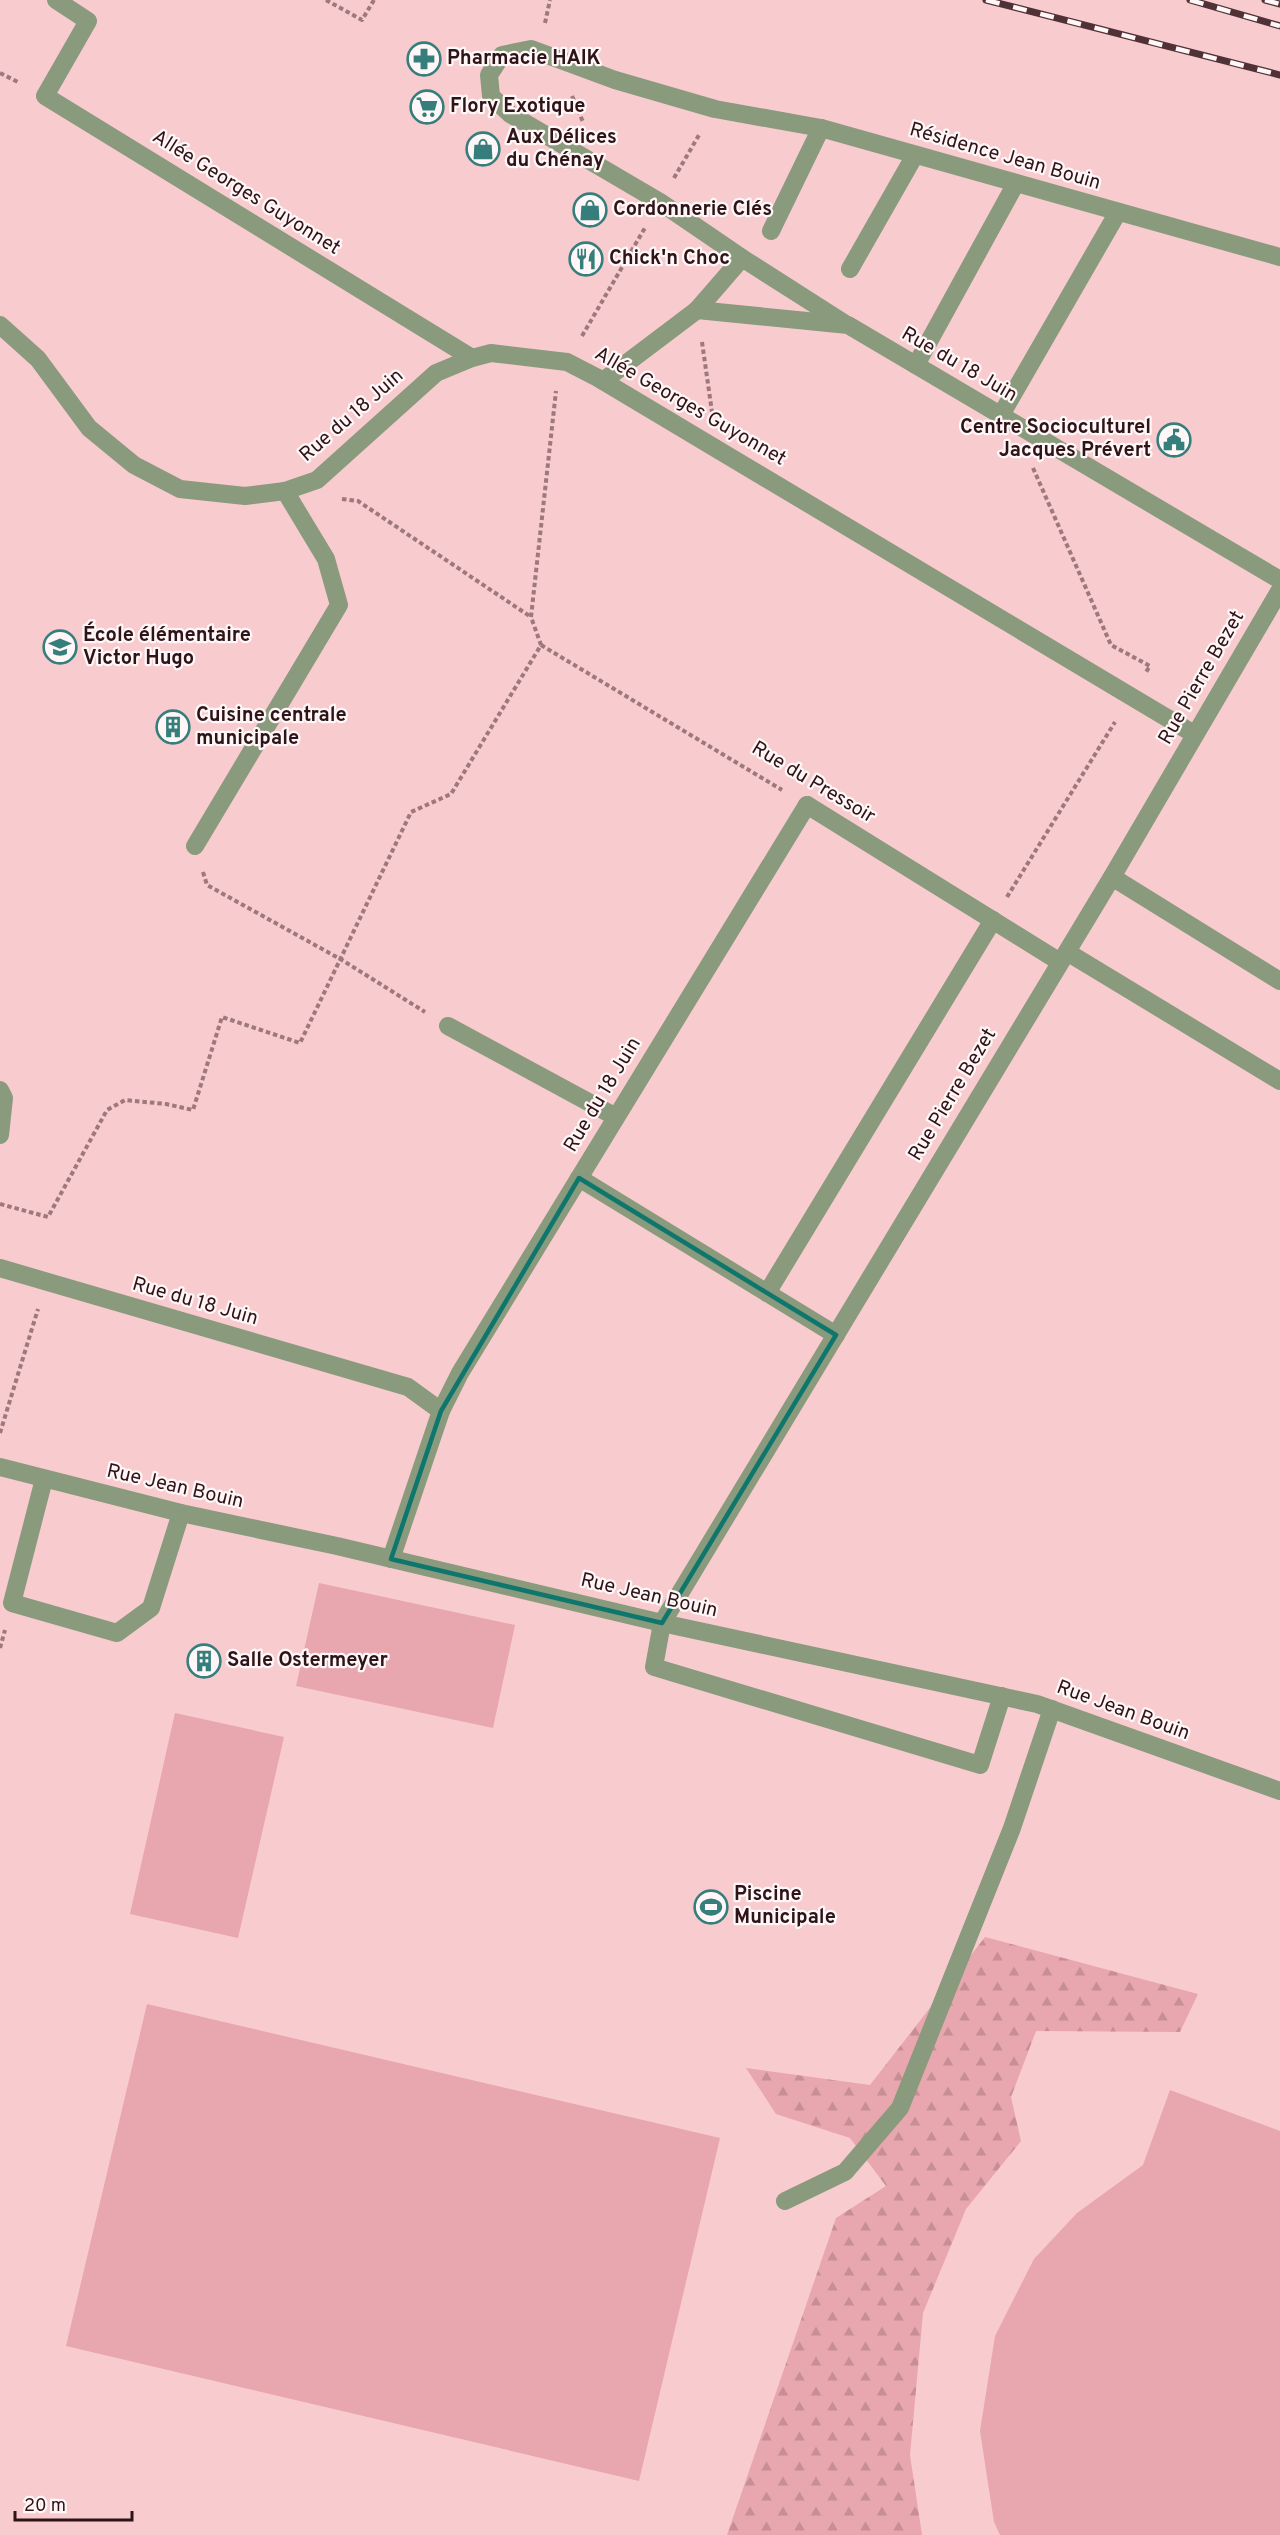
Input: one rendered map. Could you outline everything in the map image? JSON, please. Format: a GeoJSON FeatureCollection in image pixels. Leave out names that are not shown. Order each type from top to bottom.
{"type":"FeatureCollection","features":[{"type":"Feature","properties":{"kind":"street","name":"Allée Georges Guyonnet"},"geometry":{"type":"LineString","coordinates":[[56,0],[88,21],[45,96],[472,358],[491,353],[567,362],[603,381],[1194,734]]}},
{"type":"Feature","properties":{"kind":"street"},"geometry":{"type":"LineString","coordinates":[[539,51],[531,49],[502,55],[489,75],[491,96],[510,114],[660,202],[742,258],[848,325]]}},
{"type":"Feature","properties":{"kind":"street","name":"Résidence Jean Bouin"},"geometry":{"type":"LineString","coordinates":[[539,51],[615,80],[715,109],[821,128],[1280,257]]}},
{"type":"Feature","properties":{"kind":"street"},"geometry":{"type":"LineString","coordinates":[[771,231],[821,128]]}},
{"type":"Feature","properties":{"kind":"street"},"geometry":{"type":"LineString","coordinates":[[850,269],[915,155]]}},
{"type":"Feature","properties":{"kind":"street"},"geometry":{"type":"LineString","coordinates":[[916,365],[1016,183]]}},
{"type":"Feature","properties":{"kind":"street"},"geometry":{"type":"LineString","coordinates":[[1001,415],[1118,212]]}},
{"type":"Feature","properties":{"kind":"street"},"geometry":{"type":"LineString","coordinates":[[603,381],[697,310],[742,258]]}},
{"type":"Feature","properties":{"kind":"street","name":"Rue du 18 Juin"},"geometry":{"type":"LineString","coordinates":[[697,310],[848,325],[1280,580]]}},
{"type":"Feature","properties":{"kind":"street","name":"Rue du 18 Juin"},"geometry":{"type":"LineString","coordinates":[[0,325],[38,359],[89,428],[134,465],[180,489],[245,495],[285,491],[317,480],[436,373],[472,358]]}},
{"type":"Feature","properties":{"kind":"street"},"geometry":{"type":"LineString","coordinates":[[195,846],[339,605],[326,559],[285,491]]}},
{"type":"Feature","properties":{"kind":"street","name":"Rue Pierre Bezet"},"geometry":{"type":"LineString","coordinates":[[662,1623],[1112,877],[1280,590]]}},
{"type":"Feature","properties":{"kind":"street","name":"Rue du 18 Juin"},"geometry":{"type":"LineString","coordinates":[[391,1559],[441,1411],[460,1373],[807,805]]}},
{"type":"Feature","properties":{"kind":"street","name":"Rue du Pressoir"},"geometry":{"type":"LineString","coordinates":[[807,805],[993,920],[1064,957],[1280,1080]]}},
{"type":"Feature","properties":{"kind":"street"},"geometry":{"type":"LineString","coordinates":[[1112,877],[1280,981]]}},
{"type":"Feature","properties":{"kind":"street"},"geometry":{"type":"LineString","coordinates":[[767,1293],[993,920]]}},
{"type":"Feature","properties":{"kind":"street"},"geometry":{"type":"LineString","coordinates":[[448,1026],[616,1117]]}},
{"type":"Feature","properties":{"kind":"street"},"geometry":{"type":"LineString","coordinates":[[0,1090],[3,1098],[0,1135]]}},
{"type":"Feature","properties":{"kind":"street"},"geometry":{"type":"LineString","coordinates":[[579,1178],[836,1335]]}},
{"type":"Feature","properties":{"kind":"street","name":"Rue du 18 Juin"},"geometry":{"type":"LineString","coordinates":[[0,1268],[408,1387],[441,1411]]}},
{"type":"Feature","properties":{"kind":"street","name":"Rue Jean Bouin"},"geometry":{"type":"LineString","coordinates":[[0,1467],[181,1513],[391,1559],[662,1623],[1002,1696],[1052,1709],[1280,1791]]}},
{"type":"Feature","properties":{"kind":"street"},"geometry":{"type":"LineString","coordinates":[[44,1479],[12,1603],[117,1634],[151,1608],[181,1513]]}},
{"type":"Feature","properties":{"kind":"street"},"geometry":{"type":"LineString","coordinates":[[662,1623],[654,1667],[980,1765],[1002,1696]]}},
{"type":"Feature","properties":{"kind":"street"},"geometry":{"type":"LineString","coordinates":[[785,2201],[845,2172],[900,2108],[1012,1827],[1052,1709]]}},
{"type":"Feature","properties":{"kind":"path"},"geometry":{"type":"LineString","coordinates":[[326,0],[362,20],[374,0]]}},
{"type":"Feature","properties":{"kind":"path"},"geometry":{"type":"LineString","coordinates":[[539,51],[567,85],[603,169]]}},
{"type":"Feature","properties":{"kind":"path"},"geometry":{"type":"LineString","coordinates":[[0,1204],[48,1217],[107,1110],[125,1100],[166,1104],[194,1110],[222,1017],[300,1043],[342,960],[411,812],[452,794],[541,645],[531,617],[557,380],[715,109]]}},
{"type":"Feature","properties":{"kind":"path"},"geometry":{"type":"LineString","coordinates":[[697,310],[713,409],[702,440]]}},
{"type":"Feature","properties":{"kind":"path"},"geometry":{"type":"LineString","coordinates":[[337,498],[358,501],[531,617]]}},
{"type":"Feature","properties":{"kind":"path","name":"Rue du Pressoir"},"geometry":{"type":"LineString","coordinates":[[541,645],[807,805]]}},
{"type":"Feature","properties":{"kind":"path"},"geometry":{"type":"LineString","coordinates":[[195,846],[207,885],[342,960],[448,1026]]}},
{"type":"Feature","properties":{"kind":"path"},"geometry":{"type":"LineString","coordinates":[[0,1433],[36,1317]]}},
{"type":"Feature","properties":{"kind":"highlighted area"},"geometry":{"type":"Polygon","coordinates":[[[579,1178],[836,1335],[662,1623],[391,1559],[441,1411],[579,1178]]]}},
{"type":"Feature","properties":{"kind":"green space"},"geometry":{"type":"Polygon","coordinates":[[[319,1583],[515,1625],[493,1728],[296,1686],[319,1583]]]}},
{"type":"Feature","properties":{"kind":"green space"},"geometry":{"type":"Polygon","coordinates":[[[175,1713],[284,1737],[238,1938],[130,1914],[175,1713]]]}},
{"type":"Feature","properties":{"kind":"green space"},"geometry":{"type":"Polygon","coordinates":[[[985,1937],[1198,1994],[1180,2032],[1036,2031],[1011,2097],[1021,2141],[966,2209],[923,2313],[910,2455],[922,2535],[727,2535],[836,2218],[886,2186],[850,2138],[776,2114],[746,2068],[870,2085],[985,1937]]]}},
{"type":"Feature","properties":{"kind":"green space"},"geometry":{"type":"Polygon","coordinates":[[[147,2004],[720,2138],[639,2481],[66,2346],[147,2004]]]}},
{"type":"Feature","properties":{"kind":"green space"},"geometry":{"type":"Polygon","coordinates":[[[1170,2090],[1280,2131],[1280,2535],[1000,2535],[994,2522],[980,2431],[995,2336],[1034,2259],[1077,2213],[1143,2165],[1170,2090]]]}},
{"type":"Feature","properties":{"kind":"railway"},"geometry":{"type":"LineString","coordinates":[[986,0],[1280,75]]}},
{"type":"Feature","properties":{"kind":"railway"},"geometry":{"type":"LineString","coordinates":[[1190,0],[1280,26]]}},
{"type":"Feature","properties":{"kind":"railway"},"geometry":{"type":"LineString","coordinates":[[1265,0],[1280,4]]}},
{"type":"Feature","properties":{"kind":"place","name":"Pharmacie HAIK"},"geometry":{"type":"Point","coordinates":[424,59]}},
{"type":"Feature","properties":{"kind":"place","name":"Flory Exotique"},"geometry":{"type":"Point","coordinates":[427,107]}},
{"type":"Feature","properties":{"kind":"place","name":"Aux Délices du Chénay"},"geometry":{"type":"Point","coordinates":[483,149]}},
{"type":"Feature","properties":{"kind":"place","name":"Cordonnerie Clés"},"geometry":{"type":"Point","coordinates":[590,210]}},
{"type":"Feature","properties":{"kind":"place","name":"Chick'n Choc"},"geometry":{"type":"Point","coordinates":[586,259]}},
{"type":"Feature","properties":{"kind":"place","name":"Centre Socioculturel Jacques Prévert"},"geometry":{"type":"Point","coordinates":[1174,440]}},
{"type":"Feature","properties":{"kind":"place","name":"École élémentaire Victor Hugo"},"geometry":{"type":"Point","coordinates":[60,647]}},
{"type":"Feature","properties":{"kind":"place","name":"Cuisine centrale municipale"},"geometry":{"type":"Point","coordinates":[173,727]}},
{"type":"Feature","properties":{"kind":"place","name":"Salle Ostermeyer"},"geometry":{"type":"Point","coordinates":[204,1661]}},
{"type":"Feature","properties":{"kind":"place","name":"Piscine Municipale"},"geometry":{"type":"Point","coordinates":[711,1907]}}]}
